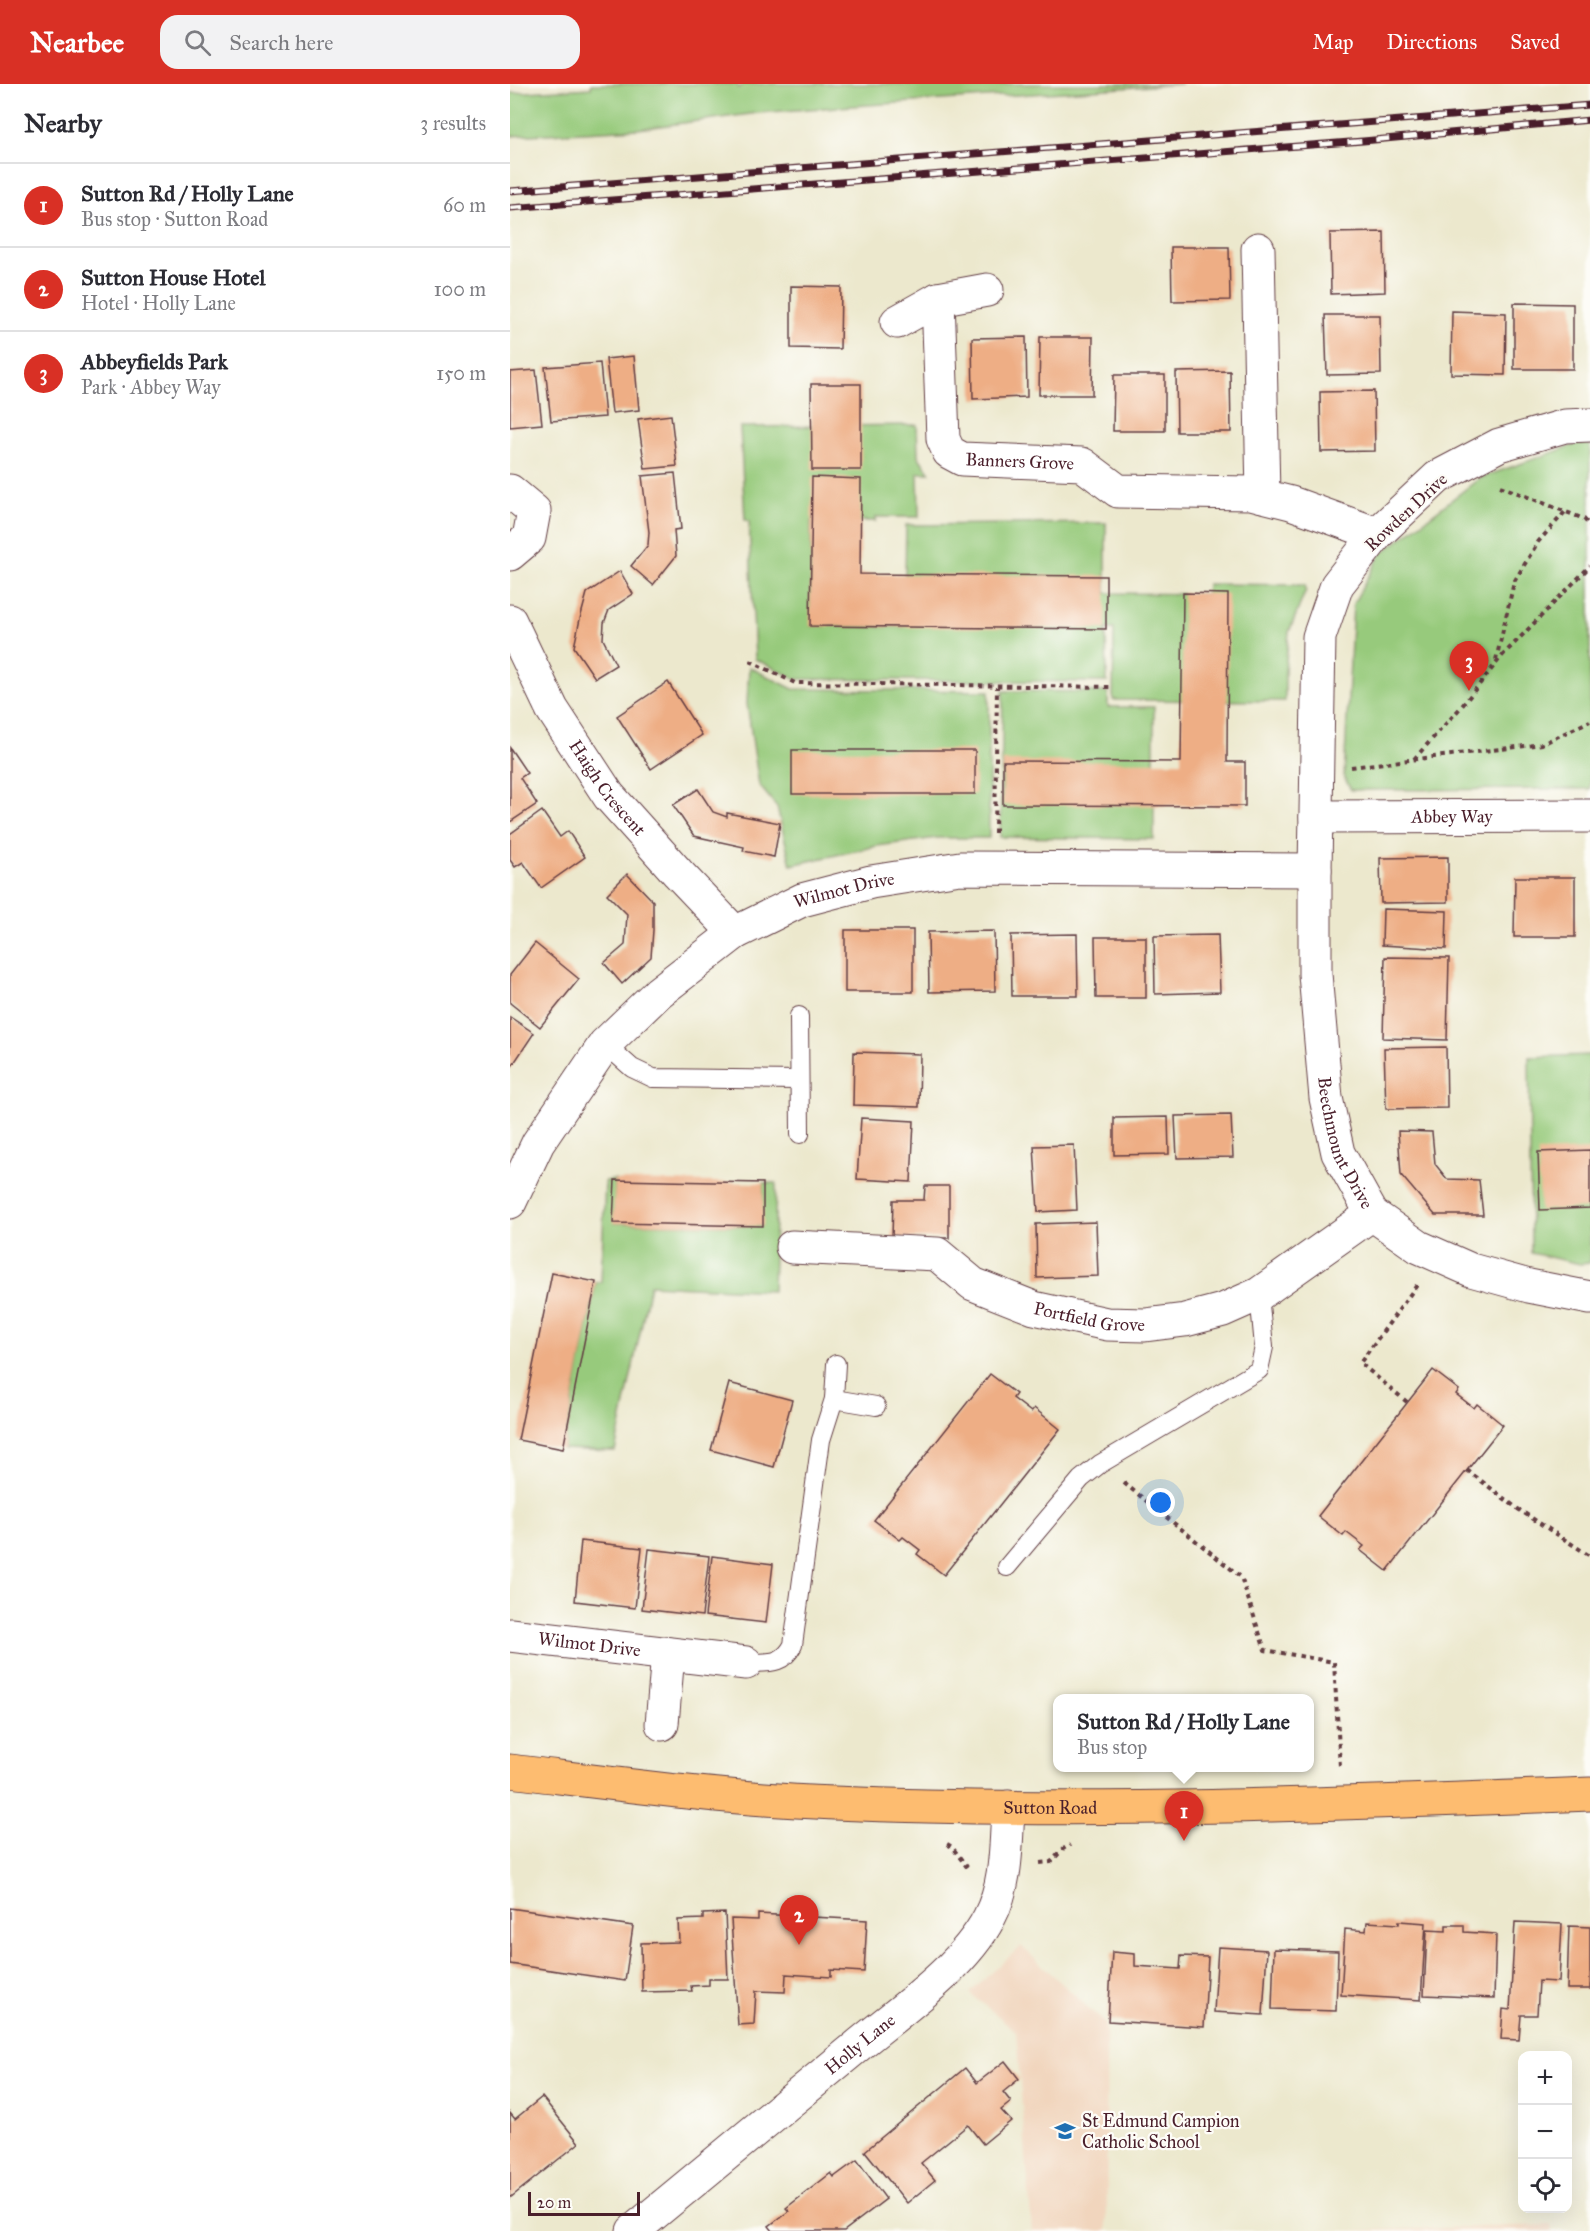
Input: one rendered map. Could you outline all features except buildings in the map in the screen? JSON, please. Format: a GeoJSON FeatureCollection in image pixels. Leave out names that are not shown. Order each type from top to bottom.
{"type":"FeatureCollection","features":[{"type":"Feature","properties":{"kind":"main road","name":"Sutton Road"},"geometry":{"type":"LineString","coordinates":[[510,1771],[711,1795],[833,1803],[1008,1807],[1223,1807],[1590,1794]]}},
{"type":"Feature","properties":{"kind":"street"},"geometry":{"type":"LineString","coordinates":[[1258,249],[1263,496]]}},
{"type":"Feature","properties":{"kind":"street"},"geometry":{"type":"LineString","coordinates":[[897,322],[938,299],[987,290]]}},
{"type":"Feature","properties":{"kind":"street","name":"Banners Grove"},"geometry":{"type":"LineString","coordinates":[[938,299],[943,439],[950,452],[962,459],[1082,464],[1118,491],[1251,493],[1291,503],[1377,534]]}},
{"type":"Feature","properties":{"kind":"street","name":"Rowden Drive"},"geometry":{"type":"LineString","coordinates":[[1315,870],[1319,637],[1337,585],[1377,534],[1438,477],[1499,445],[1565,426],[1590,425]]}},
{"type":"Feature","properties":{"kind":"street"},"geometry":{"type":"LineString","coordinates":[[510,491],[534,511],[528,538],[510,554]]}},
{"type":"Feature","properties":{"kind":"street","name":"Haigh Crescent"},"geometry":{"type":"LineString","coordinates":[[510,621],[552,709],[609,796],[735,933]]}},
{"type":"Feature","properties":{"kind":"street","name":"Abbey Way"},"geometry":{"type":"LineString","coordinates":[[1316,817],[1590,816]]}},
{"type":"Feature","properties":{"kind":"street","name":"Wilmot Drive"},"geometry":{"type":"LineString","coordinates":[[510,1202],[538,1143],[605,1044],[659,992],[735,933],[802,900],[859,885],[960,868],[1315,870]]}},
{"type":"Feature","properties":{"kind":"street","name":"Beechmount Drive"},"geometry":{"type":"LineString","coordinates":[[1315,870],[1315,974],[1326,1098],[1338,1153],[1372,1214],[1419,1247],[1472,1270],[1529,1286],[1590,1298]]}},
{"type":"Feature","properties":{"kind":"street","name":"Portfield Grove"},"geometry":{"type":"LineString","coordinates":[[792,1247],[937,1254],[972,1284],[1034,1308],[1107,1324],[1145,1325],[1185,1320],[1223,1310],[1259,1294],[1372,1214]]}},
{"type":"Feature","properties":{"kind":"street","name":"Wilmot Drive"},"geometry":{"type":"LineString","coordinates":[[510,1635],[747,1664]]}},
{"type":"Feature","properties":{"kind":"street"},"geometry":{"type":"LineString","coordinates":[[662,1724],[668,1654]]}},
{"type":"Feature","properties":{"kind":"street","name":"Holly Lane"},"geometry":{"type":"LineString","coordinates":[[633,2231],[915,1998],[967,1950],[988,1920],[999,1896],[1005,1866],[1008,1807]]}},
{"type":"Feature","properties":{"kind":"lane"},"geometry":{"type":"LineString","coordinates":[[800,1016],[800,1134]]}},
{"type":"Feature","properties":{"kind":"lane"},"geometry":{"type":"LineString","coordinates":[[605,1044],[632,1068],[653,1078],[799,1080]]}},
{"type":"Feature","properties":{"kind":"lane"},"geometry":{"type":"LineString","coordinates":[[1007,1567],[1081,1479],[1100,1464],[1259,1370],[1264,1347],[1259,1294]]}},
{"type":"Feature","properties":{"kind":"lane"},"geometry":{"type":"LineString","coordinates":[[747,1664],[782,1660],[788,1655],[793,1644],[820,1440],[834,1399],[836,1364]]}},
{"type":"Feature","properties":{"kind":"lane"},"geometry":{"type":"LineString","coordinates":[[834,1399],[876,1406]]}},
{"type":"Feature","properties":{"kind":"path"},"geometry":{"type":"LineString","coordinates":[[1455,468],[1584,519],[1590,526]]}},
{"type":"Feature","properties":{"kind":"path"},"geometry":{"type":"LineString","coordinates":[[1495,664],[1514,582],[1538,542],[1565,512]]}},
{"type":"Feature","properties":{"kind":"path"},"geometry":{"type":"LineString","coordinates":[[1414,759],[1462,706],[1495,664],[1590,566]]}},
{"type":"Feature","properties":{"kind":"path"},"geometry":{"type":"LineString","coordinates":[[750,660],[795,683],[1111,687]]}},
{"type":"Feature","properties":{"kind":"path"},"geometry":{"type":"LineString","coordinates":[[995,869],[997,687]]}},
{"type":"Feature","properties":{"kind":"path"},"geometry":{"type":"LineString","coordinates":[[1318,771],[1542,744],[1590,721]]}},
{"type":"Feature","properties":{"kind":"path"},"geometry":{"type":"LineString","coordinates":[[1407,1402],[1360,1363],[1438,1255]]}},
{"type":"Feature","properties":{"kind":"path"},"geometry":{"type":"LineString","coordinates":[[1100,1464],[1241,1577],[1265,1650],[1334,1662],[1341,1803]]}},
{"type":"Feature","properties":{"kind":"path"},"geometry":{"type":"LineString","coordinates":[[1467,1470],[1518,1509],[1590,1556]]}},
{"type":"Feature","properties":{"kind":"shaded area","name":"St Edmund Campion Catholic School"},"geometry":{"type":"Polygon","coordinates":[[[1021,1946],[1106,2024],[1107,2231],[1032,2231],[1016,2031],[970,1993],[1021,1946]]]}},
{"type":"Feature","properties":{"kind":"shaded area"},"geometry":{"type":"Polygon","coordinates":[[[1551,2225],[1552,2231],[1338,2231],[1551,2225]]]}},
{"type":"Feature","properties":{"kind":"green space"},"geometry":{"type":"Polygon","coordinates":[[[591,84],[736,84],[739,88],[744,84],[1182,84],[809,109],[758,113],[638,129],[510,136],[510,93],[591,88],[591,84]]]}},
{"type":"Feature","properties":{"kind":"green space"},"geometry":{"type":"Polygon","coordinates":[[[917,425],[918,456],[930,473],[918,473],[919,517],[876,517],[876,521],[811,521],[811,626],[904,627],[906,525],[1106,523],[1106,593],[1206,594],[1207,584],[1305,585],[1306,590],[1289,632],[1285,701],[1113,700],[1114,629],[1106,629],[1107,682],[796,679],[755,659],[749,521],[745,520],[740,427],[917,425]]]}},
{"type":"Feature","properties":{"kind":"green space"},"geometry":{"type":"Polygon","coordinates":[[[1577,444],[1590,444],[1590,789],[1351,790],[1344,777],[1353,604],[1381,554],[1480,478],[1577,444]]]}},
{"type":"Feature","properties":{"kind":"green space"},"geometry":{"type":"Polygon","coordinates":[[[749,667],[793,689],[989,691],[989,838],[937,838],[877,846],[791,865],[777,807],[759,785],[747,704],[749,667]]]}},
{"type":"Feature","properties":{"kind":"green space"},"geometry":{"type":"Polygon","coordinates":[[[1003,691],[1108,692],[1108,707],[1154,707],[1154,839],[1000,837],[1003,691]]]}},
{"type":"Feature","properties":{"kind":"green space"},"geometry":{"type":"Polygon","coordinates":[[[1590,1055],[1590,1263],[1580,1264],[1531,1253],[1529,1057],[1590,1055]]]}},
{"type":"Feature","properties":{"kind":"green space"},"geometry":{"type":"Polygon","coordinates":[[[615,1180],[614,1223],[762,1226],[763,1183],[776,1183],[773,1291],[650,1285],[615,1451],[563,1449],[596,1282],[601,1282],[605,1181],[615,1180]]]}},
{"type":"Feature","properties":{"kind":"railway"},"geometry":{"type":"LineString","coordinates":[[510,191],[1590,105]]}},
{"type":"Feature","properties":{"kind":"railway"},"geometry":{"type":"LineString","coordinates":[[510,208],[1363,141],[1590,120]]}},
{"type":"Feature","properties":{"kind":"place","name":"Abbeyfields Park"},"geometry":{"type":"Point","coordinates":[1469,691]}},
{"type":"Feature","properties":{"kind":"place","name":"Sutton Rd / Holly Lane"},"geometry":{"type":"Point","coordinates":[1184,1841]}},
{"type":"Feature","properties":{"kind":"place","name":"Sutton House Hotel"},"geometry":{"type":"Point","coordinates":[799,1945]}},
{"type":"Feature","properties":{"kind":"place","name":"St Edmund Campion Catholic School"},"geometry":{"type":"Point","coordinates":[1065,2131]}}]}
